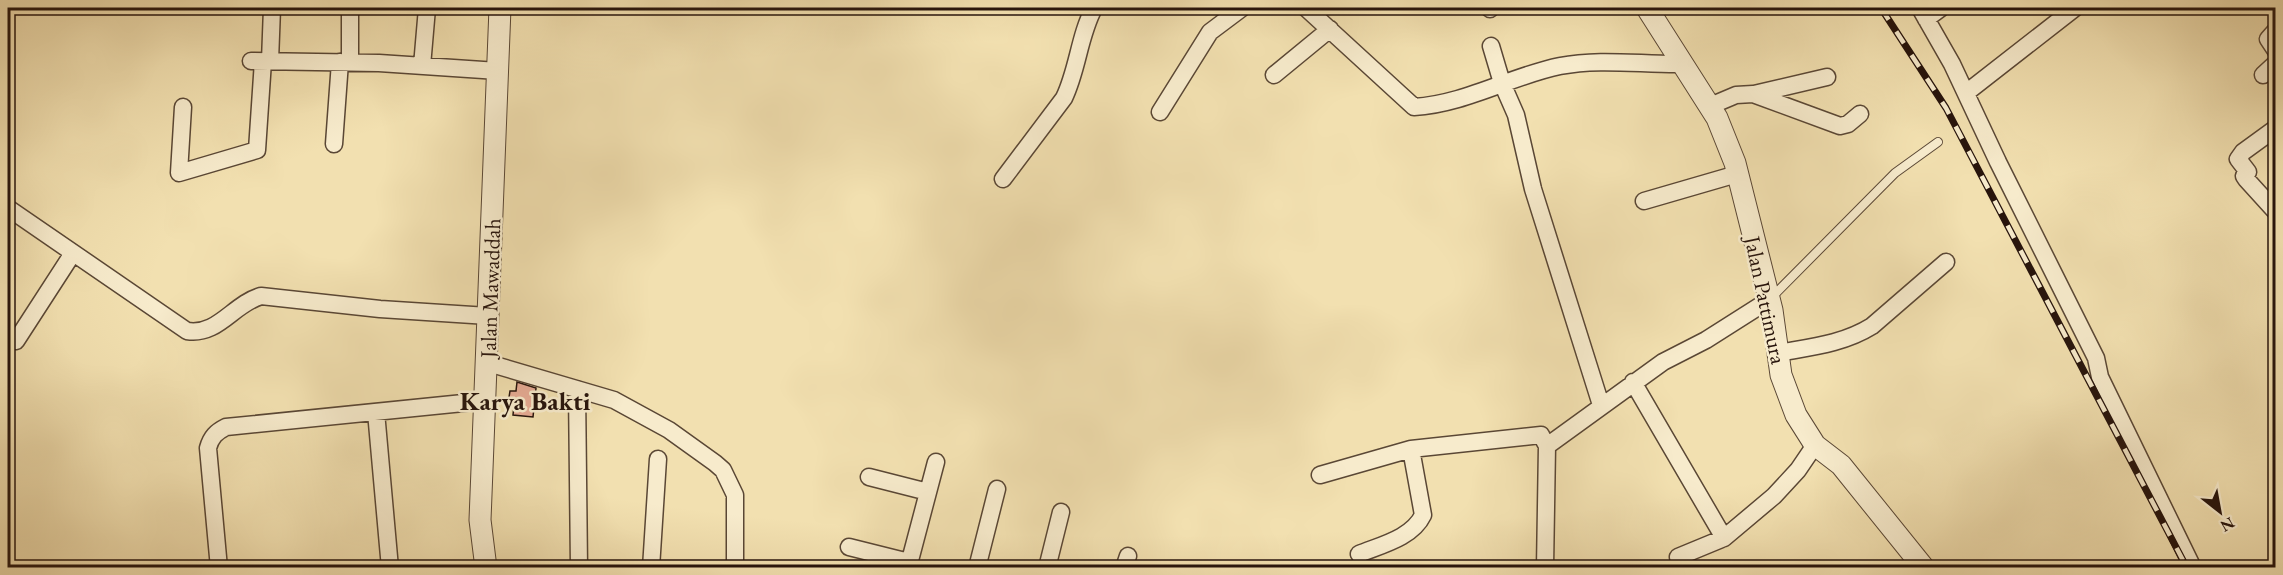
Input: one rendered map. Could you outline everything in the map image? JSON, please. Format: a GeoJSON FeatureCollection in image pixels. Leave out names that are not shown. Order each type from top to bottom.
{"type":"FeatureCollection","features":[{"type":"Feature","properties":{"kind":"street"},"geometry":{"type":"LineString","coordinates":[[183,107],[179,174],[256,150],[261,61],[272,8]]}},
{"type":"Feature","properties":{"kind":"street"},"geometry":{"type":"LineString","coordinates":[[334,144],[350,8]]}},
{"type":"Feature","properties":{"kind":"street"},"geometry":{"type":"LineString","coordinates":[[422,66],[427,8]]}},
{"type":"Feature","properties":{"kind":"street","name":"Jalan Mawaddah"},"geometry":{"type":"LineString","coordinates":[[486,567],[480,520],[483,401],[488,363],[500,8]]}},
{"type":"Feature","properties":{"kind":"street"},"geometry":{"type":"LineString","coordinates":[[1003,179],[1064,98],[1094,8]]}},
{"type":"Feature","properties":{"kind":"street"},"geometry":{"type":"LineString","coordinates":[[1160,112],[1210,32],[1242,8]]}},
{"type":"Feature","properties":{"kind":"street"},"geometry":{"type":"LineString","coordinates":[[1306,8],[1414,107],[1446,103],[1502,83],[1558,67],[1592,61],[1684,64]]}},
{"type":"Feature","properties":{"kind":"street","name":"Jalan Pattimura"},"geometry":{"type":"LineString","coordinates":[[1647,8],[1717,118],[1737,174],[1769,300],[1782,375],[1796,415],[1815,446],[1841,465],[1924,567]]}},
{"type":"Feature","properties":{"kind":"street"},"geometry":{"type":"LineString","coordinates":[[1941,8],[1923,13],[1966,93],[2096,358],[2100,377],[2193,567]]}},
{"type":"Feature","properties":{"kind":"street"},"geometry":{"type":"LineString","coordinates":[[1966,93],[2075,8]]}},
{"type":"Feature","properties":{"kind":"street"},"geometry":{"type":"LineString","coordinates":[[1275,75],[1330,29]]}},
{"type":"Feature","properties":{"kind":"street"},"geometry":{"type":"LineString","coordinates":[[2276,30],[2268,39],[2276,51]]}},
{"type":"Feature","properties":{"kind":"street"},"geometry":{"type":"LineString","coordinates":[[1491,46],[1502,83],[1516,115],[1533,189],[1601,405]]}},
{"type":"Feature","properties":{"kind":"street"},"geometry":{"type":"LineString","coordinates":[[261,61],[345,62],[498,71]]}},
{"type":"Feature","properties":{"kind":"street"},"geometry":{"type":"LineString","coordinates":[[1710,106],[1736,95],[1753,94],[1827,77]]}},
{"type":"Feature","properties":{"kind":"street"},"geometry":{"type":"LineString","coordinates":[[1753,94],[1840,126],[1848,124],[1860,114]]}},
{"type":"Feature","properties":{"kind":"street"},"geometry":{"type":"LineString","coordinates":[[2276,128],[2243,152],[2238,159],[2248,169],[2244,176],[2246,179],[2276,212]]}},
{"type":"Feature","properties":{"kind":"street"},"geometry":{"type":"LineString","coordinates":[[1644,201],[1737,174]]}},
{"type":"Feature","properties":{"kind":"street"},"geometry":{"type":"LineString","coordinates":[[8,208],[187,331],[194,332],[212,328],[250,299],[261,296],[380,309],[488,316]]}},
{"type":"Feature","properties":{"kind":"street"},"geometry":{"type":"LineString","coordinates":[[16,341],[73,253]]}},
{"type":"Feature","properties":{"kind":"street"},"geometry":{"type":"LineString","coordinates":[[1778,353],[1843,342],[1859,334],[1872,326],[1946,262]]}},
{"type":"Feature","properties":{"kind":"street"},"geometry":{"type":"LineString","coordinates":[[1547,446],[1663,362],[1706,340],[1769,300]]}},
{"type":"Feature","properties":{"kind":"street"},"geometry":{"type":"LineString","coordinates":[[488,363],[614,400],[669,430],[723,470],[735,495],[735,567]]}},
{"type":"Feature","properties":{"kind":"street"},"geometry":{"type":"LineString","coordinates":[[1634,382],[1724,538]]}},
{"type":"Feature","properties":{"kind":"street"},"geometry":{"type":"LineString","coordinates":[[577,389],[579,567]]}},
{"type":"Feature","properties":{"kind":"street"},"geometry":{"type":"LineString","coordinates":[[219,567],[208,448],[211,438],[226,427],[483,401]]}},
{"type":"Feature","properties":{"kind":"street"},"geometry":{"type":"LineString","coordinates":[[376,412],[390,567]]}},
{"type":"Feature","properties":{"kind":"street"},"geometry":{"type":"LineString","coordinates":[[1320,475],[1411,448],[1538,433],[1547,446],[1545,567]]}},
{"type":"Feature","properties":{"kind":"street"},"geometry":{"type":"LineString","coordinates":[[1678,557],[1724,538],[1774,496],[1798,470],[1815,446]]}},
{"type":"Feature","properties":{"kind":"street"},"geometry":{"type":"LineString","coordinates":[[1359,554],[1410,532],[1419,524],[1423,515],[1411,448]]}},
{"type":"Feature","properties":{"kind":"street"},"geometry":{"type":"LineString","coordinates":[[651,567],[658,459]]}},
{"type":"Feature","properties":{"kind":"street"},"geometry":{"type":"LineString","coordinates":[[849,547],[908,565],[936,462]]}},
{"type":"Feature","properties":{"kind":"street"},"geometry":{"type":"LineString","coordinates":[[869,477],[928,492]]}},
{"type":"Feature","properties":{"kind":"street"},"geometry":{"type":"LineString","coordinates":[[977,567],[998,489]]}},
{"type":"Feature","properties":{"kind":"street"},"geometry":{"type":"LineString","coordinates":[[1047,567],[1061,512]]}},
{"type":"Feature","properties":{"kind":"lane"},"geometry":{"type":"LineString","coordinates":[[1769,300],[1796,270],[1895,173],[1938,142]]}},
{"type":"Feature","properties":{"kind":"building"},"geometry":{"type":"Polygon","coordinates":[[[517,382],[536,388],[533,417],[513,415],[514,405],[508,404],[510,391],[516,391],[517,382]]]}},
{"type":"Feature","properties":{"kind":"railway"},"geometry":{"type":"LineString","coordinates":[[1881,8],[1946,108],[2187,568]]}},
{"type":"Feature","properties":{"kind":"district","name":"Karya Bakti"},"geometry":{"type":"Point","coordinates":[525,401]}}]}
